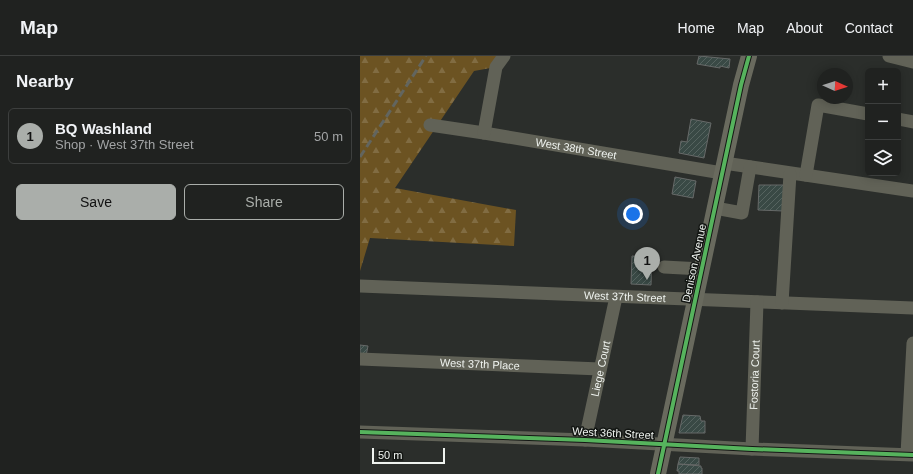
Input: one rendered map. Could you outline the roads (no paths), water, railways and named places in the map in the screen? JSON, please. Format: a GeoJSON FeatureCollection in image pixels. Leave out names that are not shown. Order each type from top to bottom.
{"type":"FeatureCollection","features":[{"type":"Feature","properties":{"kind":"main road","name":"Denison Avenue"},"geometry":{"type":"LineString","coordinates":[[658,474],[740,85],[749,56]]}},
{"type":"Feature","properties":{"kind":"street"},"geometry":{"type":"LineString","coordinates":[[484,133],[496,67],[504,56]]}},
{"type":"Feature","properties":{"kind":"street"},"geometry":{"type":"LineString","coordinates":[[889,56],[913,62]]}},
{"type":"Feature","properties":{"kind":"street"},"geometry":{"type":"LineString","coordinates":[[806,175],[818,105],[865,113]]}},
{"type":"Feature","properties":{"kind":"street"},"geometry":{"type":"LineString","coordinates":[[901,120],[913,122]]}},
{"type":"Feature","properties":{"kind":"street","name":"West 38th Street"},"geometry":{"type":"LineString","coordinates":[[430,125],[723,168],[750,167],[790,174],[912,188]]}},
{"type":"Feature","properties":{"kind":"street"},"geometry":{"type":"LineString","coordinates":[[715,208],[742,213],[750,167]]}},
{"type":"Feature","properties":{"kind":"street"},"geometry":{"type":"LineString","coordinates":[[782,303],[790,174]]}},
{"type":"Feature","properties":{"kind":"street"},"geometry":{"type":"LineString","coordinates":[[664,267],[702,269]]}},
{"type":"Feature","properties":{"kind":"street","name":"West 37th Street"},"geometry":{"type":"LineString","coordinates":[[360,286],[913,308]]}},
{"type":"Feature","properties":{"kind":"street","name":"Liege Court"},"geometry":{"type":"LineString","coordinates":[[585,440],[616,297]]}},
{"type":"Feature","properties":{"kind":"street","name":"Fostoria Court"},"geometry":{"type":"LineString","coordinates":[[752,449],[757,302]]}},
{"type":"Feature","properties":{"kind":"street"},"geometry":{"type":"LineString","coordinates":[[910,454],[913,343]]}},
{"type":"Feature","properties":{"kind":"street","name":"West 37th Place"},"geometry":{"type":"LineString","coordinates":[[360,359],[600,369]]}},
{"type":"Feature","properties":{"kind":"street","name":"West 36th Street"},"geometry":{"type":"LineString","coordinates":[[360,432],[585,440],[752,449],[910,454]]}},
{"type":"Feature","properties":{"kind":"railway"},"geometry":{"type":"LineString","coordinates":[[360,157],[426,56]]}},
{"type":"Feature","properties":{"kind":"place","name":"BQ Washland"},"geometry":{"type":"Point","coordinates":[647,280]}}]}
